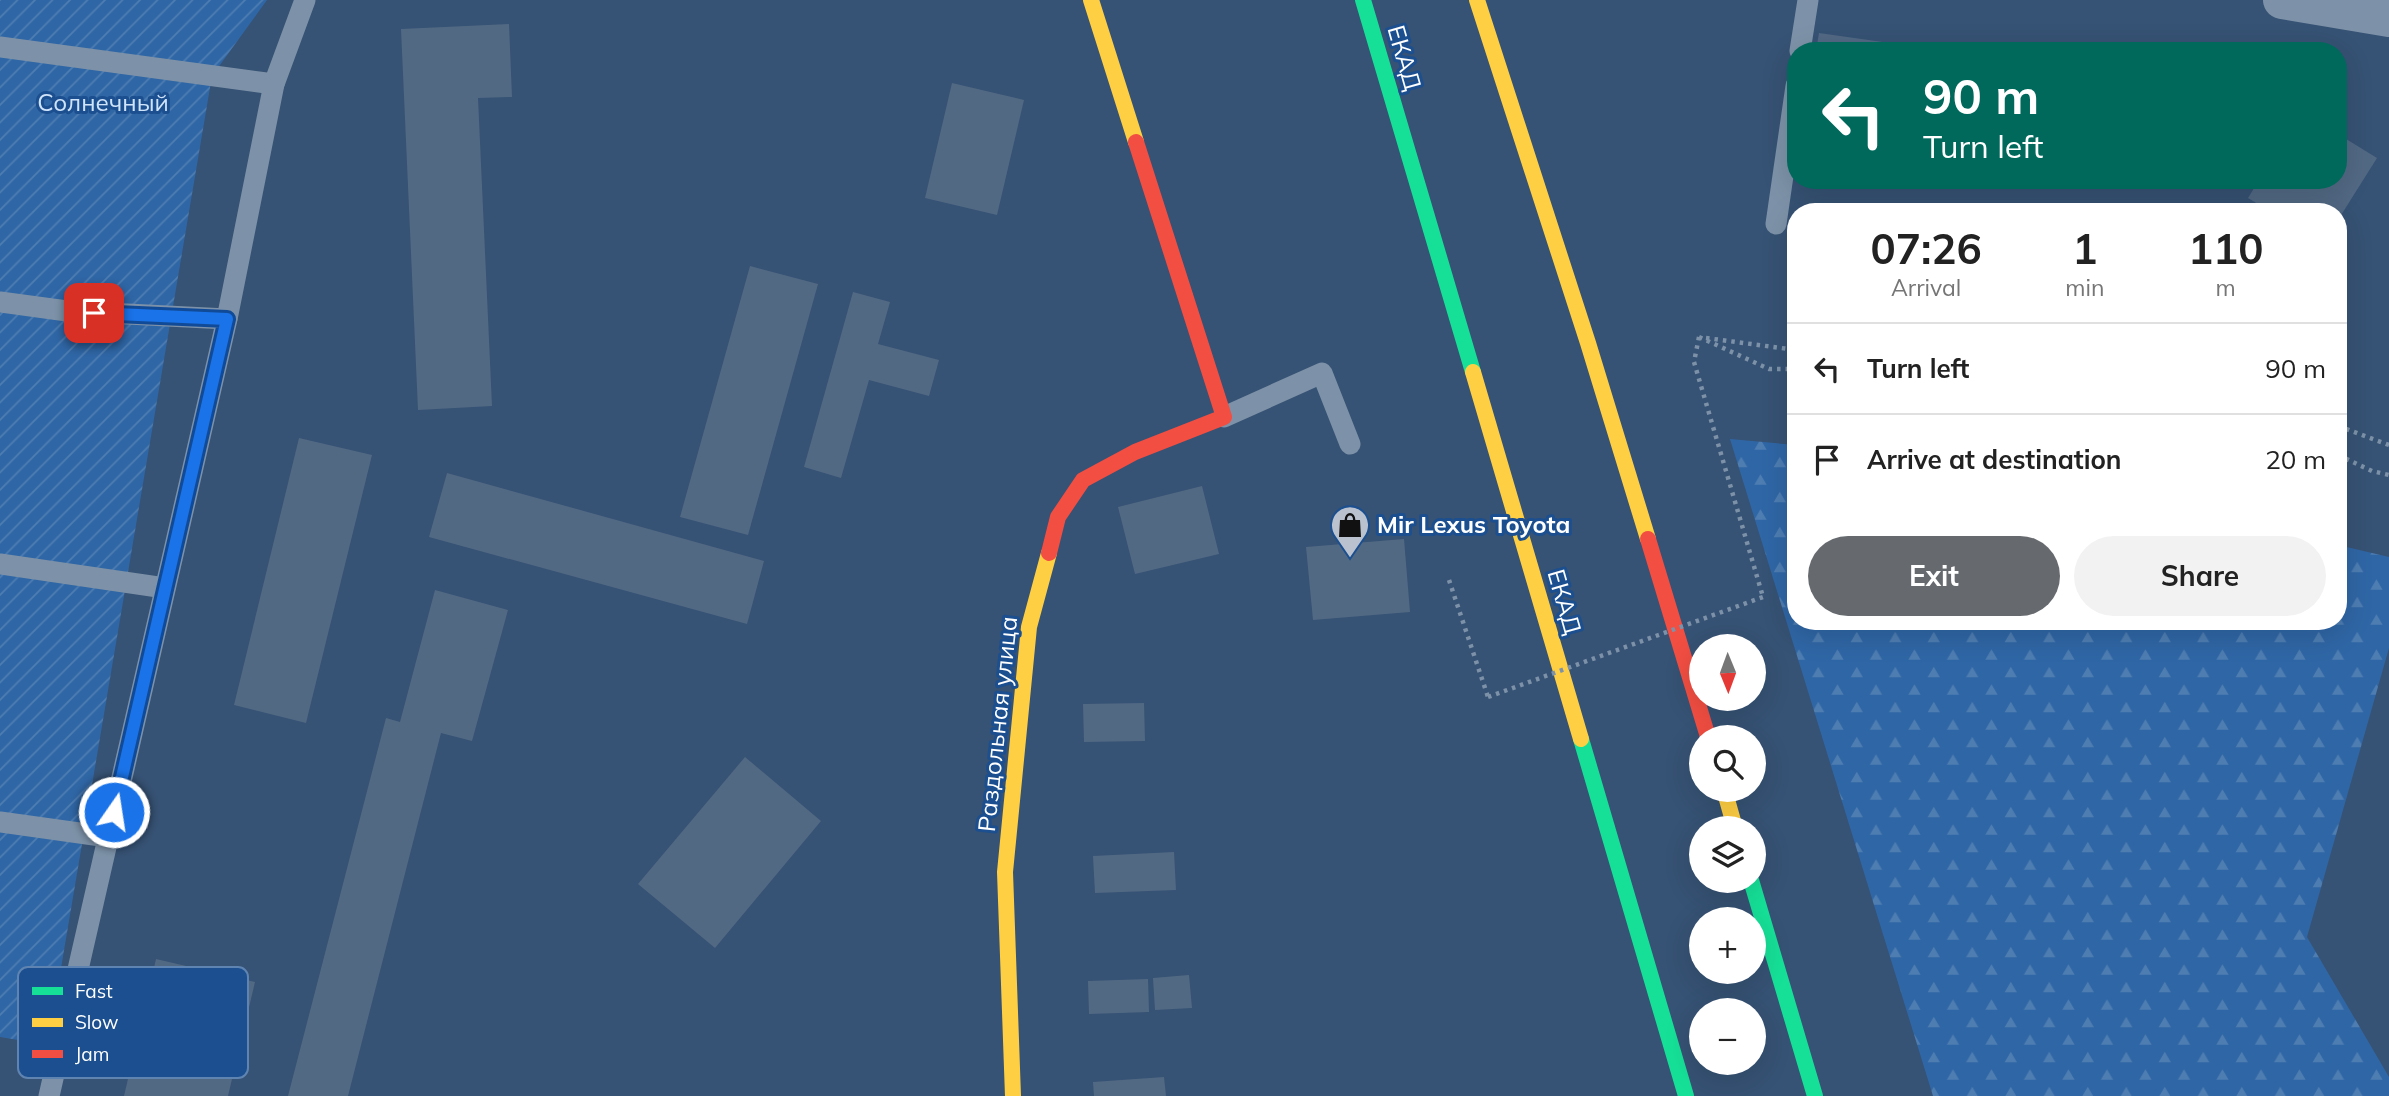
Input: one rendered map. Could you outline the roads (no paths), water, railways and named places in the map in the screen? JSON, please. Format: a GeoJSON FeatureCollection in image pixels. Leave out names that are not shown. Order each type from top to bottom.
{"type":"FeatureCollection","features":[{"type":"Feature","properties":{"kind":"main road"},"geometry":{"type":"LineString","coordinates":[[1091,0],[1224,417]]}},
{"type":"Feature","properties":{"kind":"main road","name":"ЕКАД"},"geometry":{"type":"LineString","coordinates":[[1363,0],[1686,1096]]}},
{"type":"Feature","properties":{"kind":"main road"},"geometry":{"type":"LineString","coordinates":[[1477,0],[1588,343],[1704,725]]}},
{"type":"Feature","properties":{"kind":"main road","name":"Раздольная улица"},"geometry":{"type":"LineString","coordinates":[[1013,1096],[1005,872],[1029,627],[1058,517],[1083,480],[1135,452],[1224,417]]}},
{"type":"Feature","properties":{"kind":"main road"},"geometry":{"type":"LineString","coordinates":[[1755,893],[1815,1096]]}},
{"type":"Feature","properties":{"kind":"main road"},"geometry":{"type":"LineString","coordinates":[[1804,1055],[1821,1096]]}},
{"type":"Feature","properties":{"kind":"street"},"geometry":{"type":"LineString","coordinates":[[2282,0],[2389,18]]}},
{"type":"Feature","properties":{"kind":"lane"},"geometry":{"type":"LineString","coordinates":[[78,967],[227,319],[274,84],[305,0]]}},
{"type":"Feature","properties":{"kind":"lane"},"geometry":{"type":"LineString","coordinates":[[1801,42],[1808,0]]}},
{"type":"Feature","properties":{"kind":"lane"},"geometry":{"type":"LineString","coordinates":[[0,47],[274,84]]}},
{"type":"Feature","properties":{"kind":"lane"},"geometry":{"type":"LineString","coordinates":[[1776,224],[1787,148]]}},
{"type":"Feature","properties":{"kind":"lane"},"geometry":{"type":"LineString","coordinates":[[0,302],[67,311],[227,319]]}},
{"type":"Feature","properties":{"kind":"lane"},"geometry":{"type":"LineString","coordinates":[[1224,417],[1322,373],[1350,444]]}},
{"type":"Feature","properties":{"kind":"lane"},"geometry":{"type":"LineString","coordinates":[[0,564],[165,588]]}},
{"type":"Feature","properties":{"kind":"lane"},"geometry":{"type":"LineString","coordinates":[[0,822],[108,837]]}},
{"type":"Feature","properties":{"kind":"lane"},"geometry":{"type":"LineString","coordinates":[[49,1096],[53,1078]]}},
{"type":"Feature","properties":{"kind":"place","name":"Mir Lexus Toyota"},"geometry":{"type":"Point","coordinates":[1350,559]}},
{"type":"Feature","properties":{"kind":"park label","name":"Солнечный"},"geometry":{"type":"Point","coordinates":[103,103]}}]}
